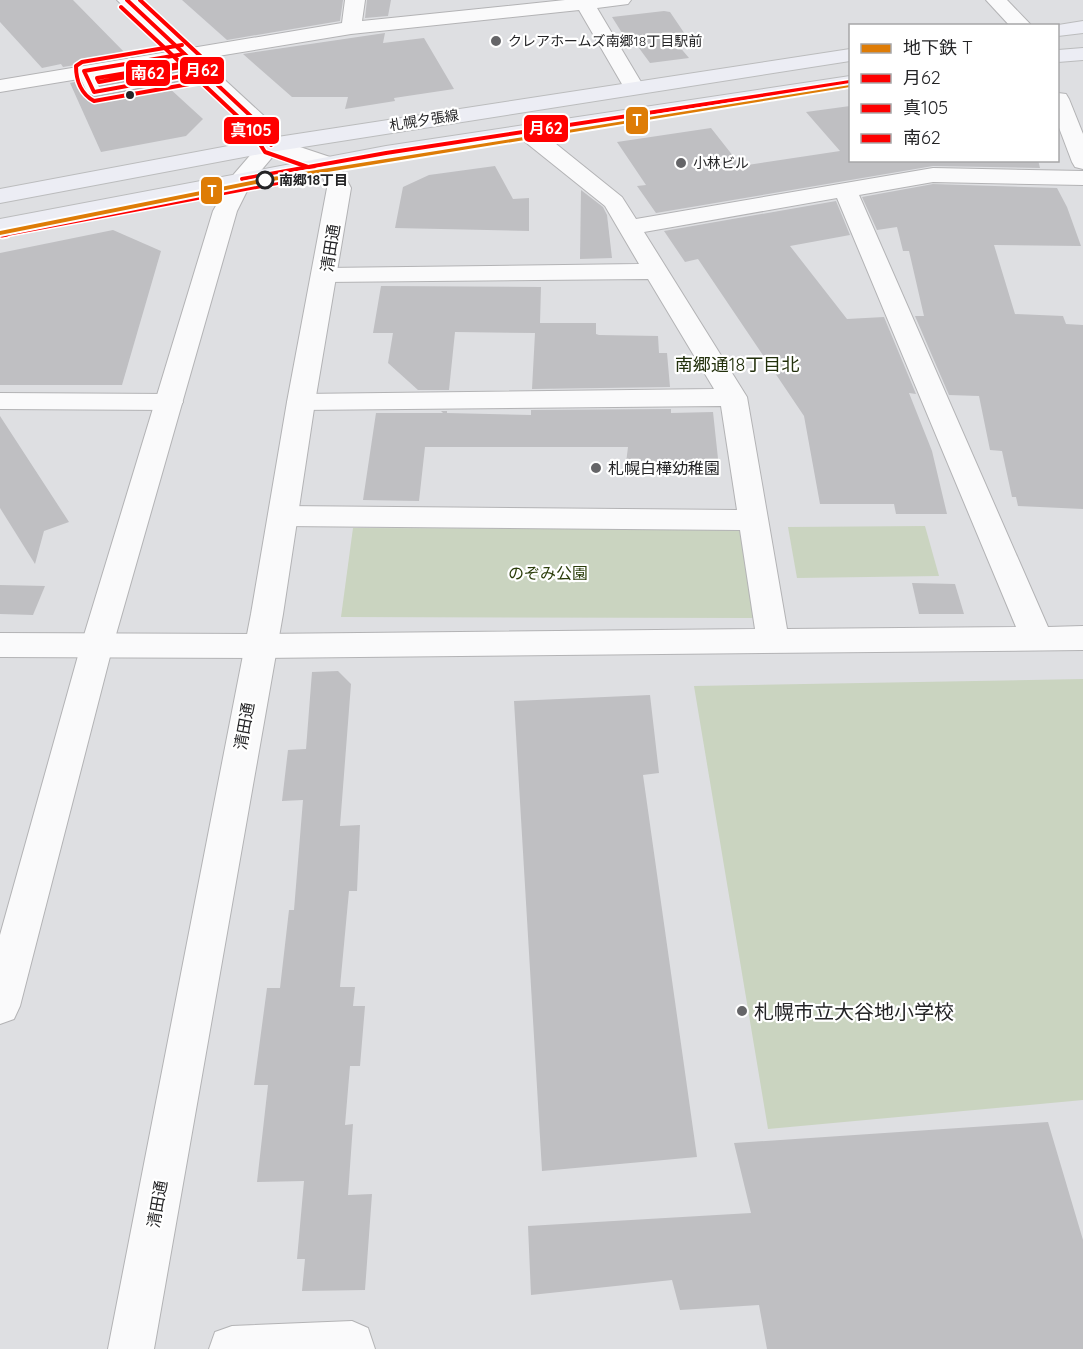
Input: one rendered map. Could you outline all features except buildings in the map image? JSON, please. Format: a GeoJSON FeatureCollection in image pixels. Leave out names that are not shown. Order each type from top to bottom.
{"type":"FeatureCollection","features":[{"type":"Feature","properties":{"kind":"main road"},"geometry":{"type":"LineString","coordinates":[[1059,30],[1083,27]]}},
{"type":"Feature","properties":{"kind":"main road"},"geometry":{"type":"LineString","coordinates":[[1059,56],[1083,54]]}},
{"type":"Feature","properties":{"kind":"main road","name":"札幌夕張線"},"geometry":{"type":"LineString","coordinates":[[0,196],[271,145],[849,55]]}},
{"type":"Feature","properties":{"kind":"main road","name":"札幌夕張線"},"geometry":{"type":"LineString","coordinates":[[0,226],[327,164],[849,82]]}},
{"type":"Feature","properties":{"kind":"street"},"geometry":{"type":"LineString","coordinates":[[128,0],[256,121],[271,145],[327,164]]}},
{"type":"Feature","properties":{"kind":"street"},"geometry":{"type":"LineString","coordinates":[[351,28],[355,0]]}},
{"type":"Feature","properties":{"kind":"street"},"geometry":{"type":"LineString","coordinates":[[2,84],[351,28],[584,2],[621,0]]}},
{"type":"Feature","properties":{"kind":"street"},"geometry":{"type":"LineString","coordinates":[[996,0],[1020,24]]}},
{"type":"Feature","properties":{"kind":"street"},"geometry":{"type":"LineString","coordinates":[[584,2],[633,87]]}},
{"type":"Feature","properties":{"kind":"street"},"geometry":{"type":"LineString","coordinates":[[1059,102],[1083,162]]}},
{"type":"Feature","properties":{"kind":"street"},"geometry":{"type":"LineString","coordinates":[[527,132],[614,202],[733,397],[773,641]]}},
{"type":"Feature","properties":{"kind":"street"},"geometry":{"type":"LineString","coordinates":[[0,1006],[97,645],[225,212],[242,179],[271,145]]}},
{"type":"Feature","properties":{"kind":"street","name":"清田通"},"geometry":{"type":"LineString","coordinates":[[131,1349],[325,275],[339,188],[327,164]]}},
{"type":"Feature","properties":{"kind":"street"},"geometry":{"type":"LineString","coordinates":[[631,227],[933,175],[1083,178]]}},
{"type":"Feature","properties":{"kind":"street"},"geometry":{"type":"LineString","coordinates":[[845,189],[1036,638]]}},
{"type":"Feature","properties":{"kind":"street"},"geometry":{"type":"LineString","coordinates":[[325,275],[657,271]]}},
{"type":"Feature","properties":{"kind":"street"},"geometry":{"type":"LineString","coordinates":[[301,402],[733,397]]}},
{"type":"Feature","properties":{"kind":"street"},"geometry":{"type":"LineString","coordinates":[[0,401],[169,402]]}},
{"type":"Feature","properties":{"kind":"street"},"geometry":{"type":"LineString","coordinates":[[283,516],[753,520]]}},
{"type":"Feature","properties":{"kind":"street"},"geometry":{"type":"LineString","coordinates":[[0,645],[259,646],[1083,638]]}},
{"type":"Feature","properties":{"kind":"street"},"geometry":{"type":"LineString","coordinates":[[232,1349],[352,1344],[352,1349]]}},
{"type":"Feature","properties":{"kind":"lane"},"geometry":{"type":"LineString","coordinates":[[84,71],[94,92],[204,72]]}},
{"type":"Feature","properties":{"kind":"green space"},"geometry":{"type":"Polygon","coordinates":[[[925,526],[939,576],[797,578],[788,527],[925,526]]]}},
{"type":"Feature","properties":{"kind":"green space","name":"のぞみ公園"},"geometry":{"type":"Polygon","coordinates":[[[353,528],[744,529],[755,618],[341,617],[353,528]]]}},
{"type":"Feature","properties":{"kind":"green space"},"geometry":{"type":"Polygon","coordinates":[[[1083,679],[1083,1100],[768,1129],[694,686],[1083,679]]]}},
{"type":"Feature","properties":{"kind":"metro line","name":"T"},"geometry":{"type":"LineString","coordinates":[[0,233],[266,180],[849,86]]}},
{"type":"Feature","properties":{"kind":"transit line","name":"月62"},"geometry":{"type":"LineString","coordinates":[[127,0],[256,121],[271,145]]}},
{"type":"Feature","properties":{"kind":"transit line","name":"南62"},"geometry":{"type":"LineString","coordinates":[[140,0],[210,65]]}},
{"type":"Feature","properties":{"kind":"transit line","name":"真105"},"geometry":{"type":"LineString","coordinates":[[121,7],[249,127],[265,152],[325,173]]}},
{"type":"Feature","properties":{"kind":"transit line","name":"真105"},"geometry":{"type":"LineString","coordinates":[[182,45],[82,62],[76,66],[78,81],[86,96],[94,101],[206,81]]}},
{"type":"Feature","properties":{"kind":"transit line","name":"月62"},"geometry":{"type":"LineString","coordinates":[[184,54],[84,71],[94,92],[204,72]]}},
{"type":"Feature","properties":{"kind":"transit line","name":"南62"},"geometry":{"type":"LineString","coordinates":[[186,63],[97,78],[99,82],[202,63]]}},
{"type":"Feature","properties":{"kind":"transit line","name":"月62"},"geometry":{"type":"LineString","coordinates":[[242,179],[386,153],[849,82]]}},
{"type":"Feature","properties":{"kind":"transit line","name":"真105"},"geometry":{"type":"LineString","coordinates":[[2,235],[330,173]]}},
{"type":"Feature","properties":{"kind":"place","name":"クレアホームズ南郷18丁目駅前"},"geometry":{"type":"Point","coordinates":[496,41]}},
{"type":"Feature","properties":{"kind":"place","name":"小林ビル"},"geometry":{"type":"Point","coordinates":[681,163]}},
{"type":"Feature","properties":{"kind":"place","name":"南郷18丁目"},"geometry":{"type":"Point","coordinates":[265,180]}},
{"type":"Feature","properties":{"kind":"place","name":"札幌白樺幼稚園"},"geometry":{"type":"Point","coordinates":[596,468]}},
{"type":"Feature","properties":{"kind":"place","name":"札幌市立大谷地小学校"},"geometry":{"type":"Point","coordinates":[742,1011]}},
{"type":"Feature","properties":{"kind":"district","name":"南郷通18丁目北"},"geometry":{"type":"Point","coordinates":[737,364]}}]}
